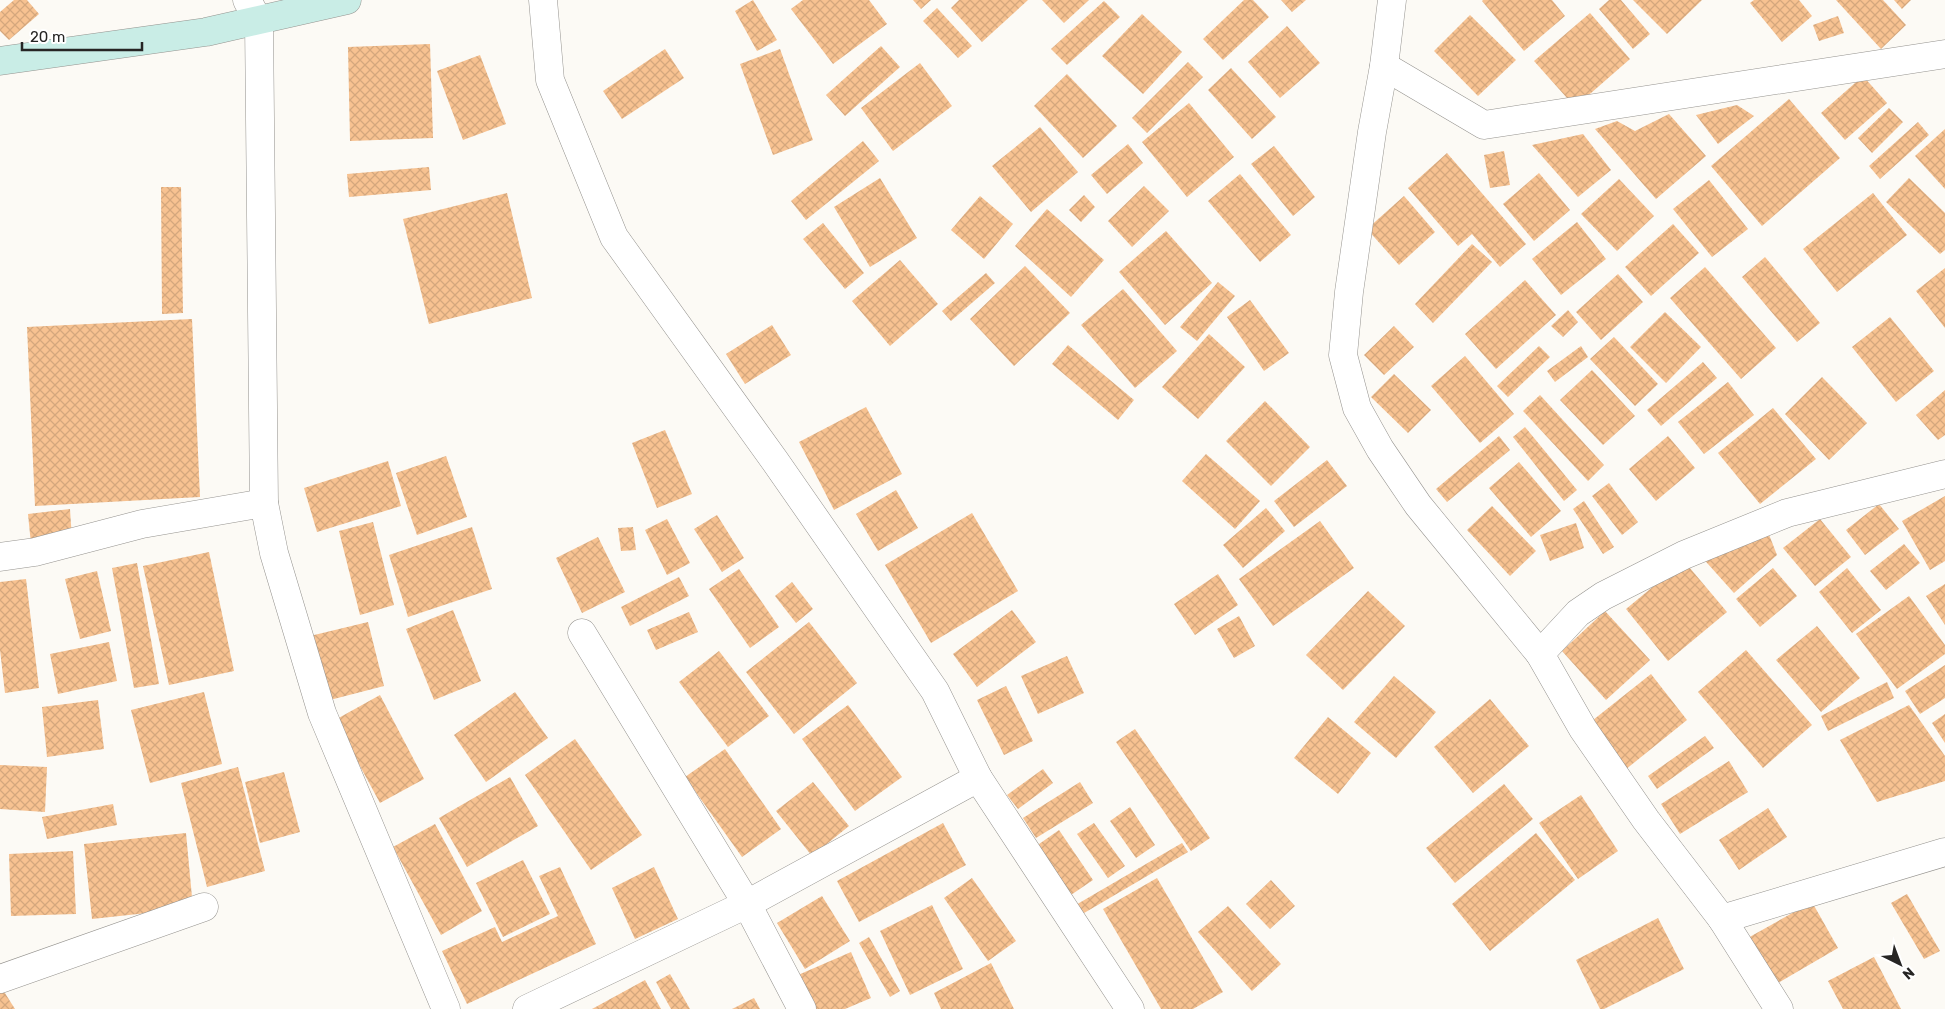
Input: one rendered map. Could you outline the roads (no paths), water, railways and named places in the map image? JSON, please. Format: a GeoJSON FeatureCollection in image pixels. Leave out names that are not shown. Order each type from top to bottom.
{"type":"FeatureCollection","features":[{"type":"Feature","properties":{"kind":"street"},"geometry":{"type":"LineString","coordinates":[[0,61],[206,32],[253,11],[347,0]]}},
{"type":"Feature","properties":{"kind":"street"},"geometry":{"type":"LineString","coordinates":[[543,0],[550,80],[614,237],[775,461],[935,691],[978,778],[1130,1009]]}},
{"type":"Feature","properties":{"kind":"street"},"geometry":{"type":"LineString","coordinates":[[1392,0],[1384,66],[1370,142],[1349,292],[1343,355],[1356,408],[1380,449],[1418,505],[1540,654],[1588,736],[1646,820],[1722,918],[1779,1009]]}},
{"type":"Feature","properties":{"kind":"street"},"geometry":{"type":"LineString","coordinates":[[253,11],[264,503],[274,553],[322,713],[372,837],[446,1009]]}},
{"type":"Feature","properties":{"kind":"street"},"geometry":{"type":"LineString","coordinates":[[1384,66],[1484,125],[1945,54]]}},
{"type":"Feature","properties":{"kind":"street"},"geometry":{"type":"LineString","coordinates":[[1540,654],[1578,613],[1594,602],[1684,555],[1787,513],[1945,474]]}},
{"type":"Feature","properties":{"kind":"street"},"geometry":{"type":"LineString","coordinates":[[0,557],[35,552],[142,524],[264,503]]}},
{"type":"Feature","properties":{"kind":"street"},"geometry":{"type":"LineString","coordinates":[[582,632],[747,904],[802,1009]]}},
{"type":"Feature","properties":{"kind":"street"},"geometry":{"type":"LineString","coordinates":[[527,1009],[747,904],[978,778]]}},
{"type":"Feature","properties":{"kind":"street"},"geometry":{"type":"LineString","coordinates":[[1722,918],[1945,852]]}},
{"type":"Feature","properties":{"kind":"street"},"geometry":{"type":"LineString","coordinates":[[0,979],[204,907]]}}]}
